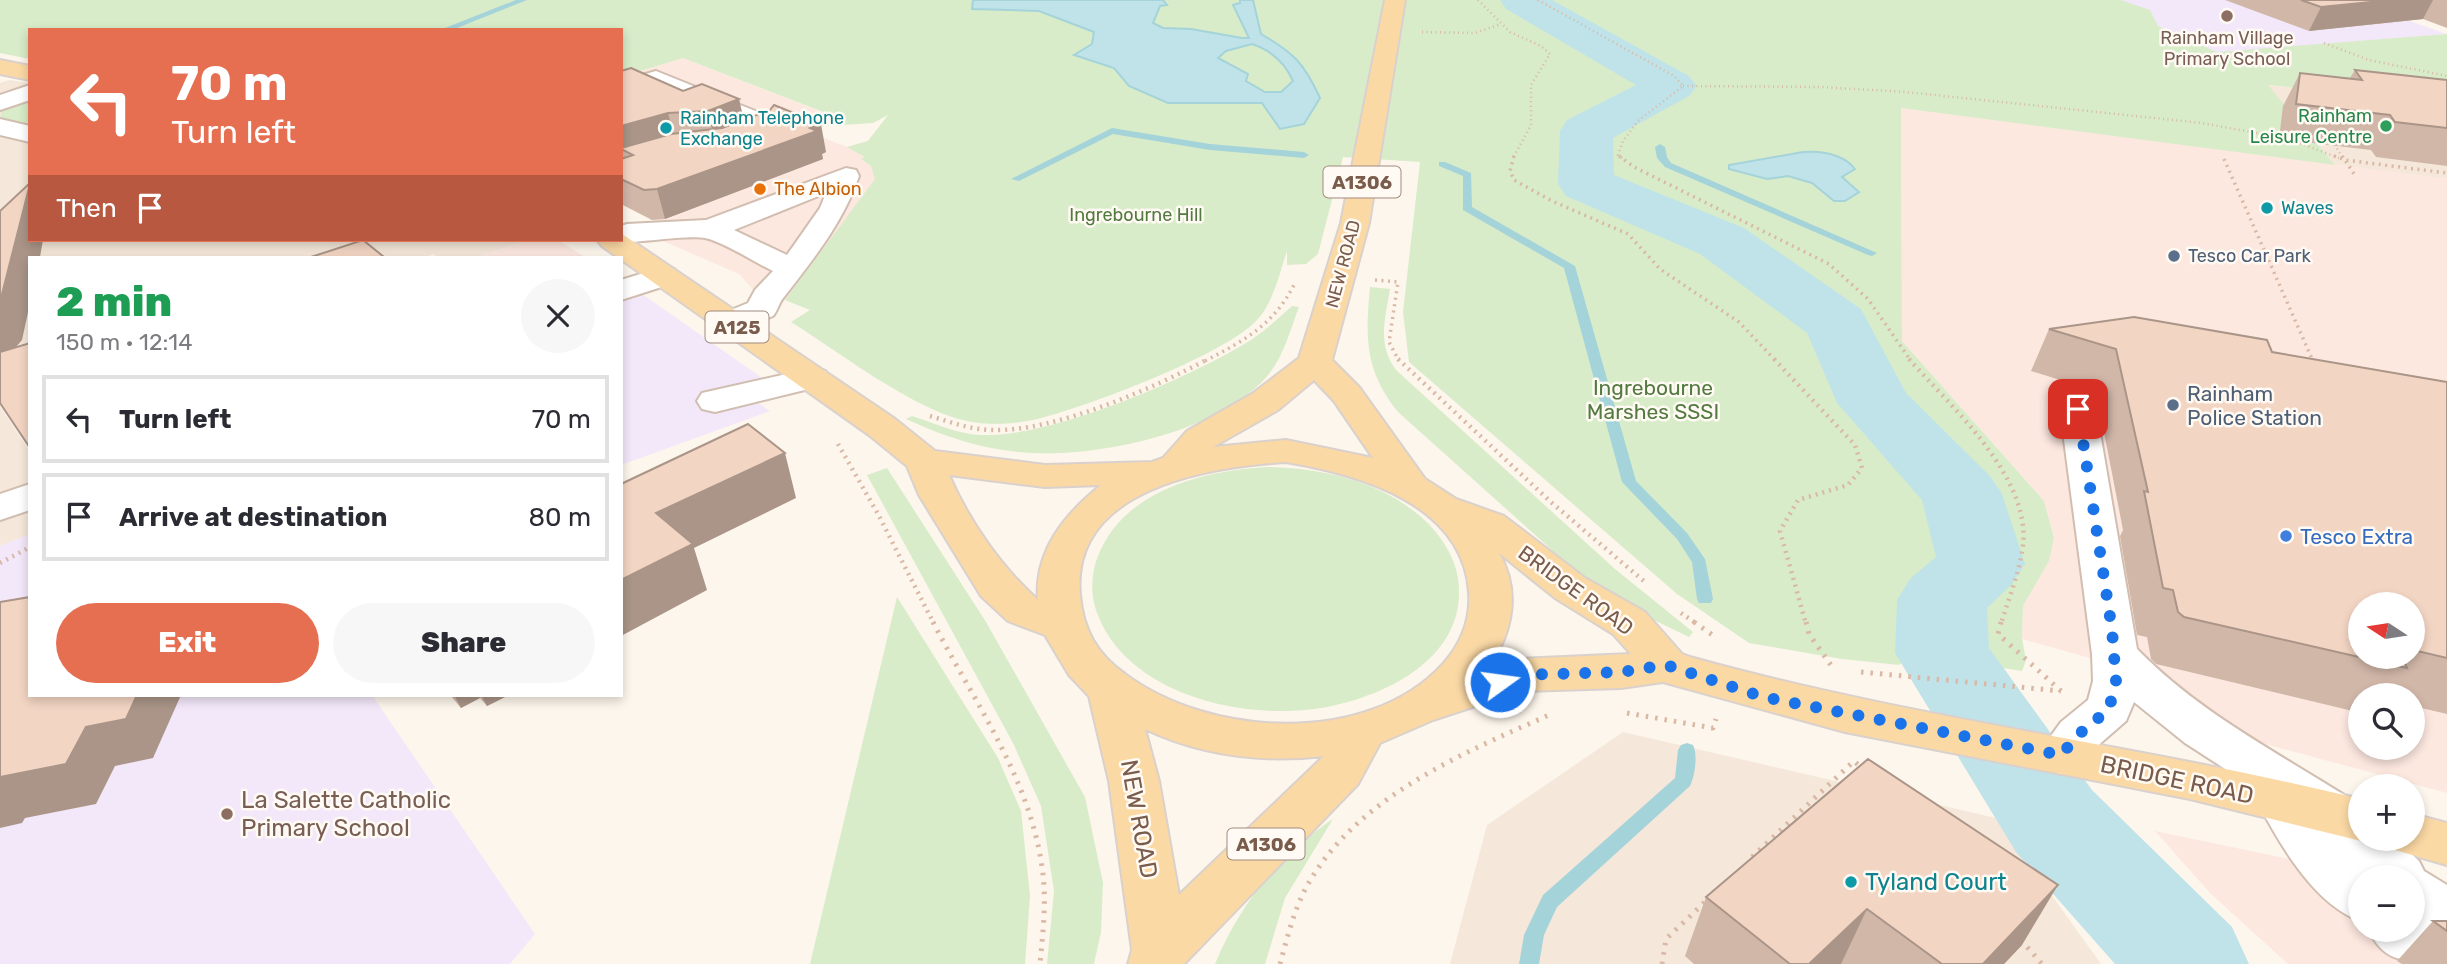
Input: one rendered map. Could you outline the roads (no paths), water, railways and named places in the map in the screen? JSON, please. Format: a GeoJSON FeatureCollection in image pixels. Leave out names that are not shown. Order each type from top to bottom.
{"type":"FeatureCollection","features":[{"type":"Feature","properties":{"kind":"main road","name":"NEW ROAD"},"geometry":{"type":"LineString","coordinates":[[1315,362],[1355,223],[1395,0]]}},
{"type":"Feature","properties":{"kind":"main road"},"geometry":{"type":"LineString","coordinates":[[0,67],[28,74]]}},
{"type":"Feature","properties":{"kind":"main road","name":"A125"},"geometry":{"type":"LineString","coordinates":[[615,242],[813,378],[924,461],[938,495],[996,586],[1023,611],[1062,625]]}},
{"type":"Feature","properties":{"kind":"main road"},"geometry":{"type":"LineString","coordinates":[[1315,362],[1347,394],[1425,495],[1474,541],[1492,582],[1490,626],[1467,669],[1424,706],[1362,731],[1296,741],[1227,738],[1163,719],[1111,690],[1089,670],[1072,648],[1062,625],[1057,578],[1074,535],[1108,499],[1166,468],[1200,439],[1265,402],[1315,362]]}},
{"type":"Feature","properties":{"kind":"main road","name":"BRIDGE ROAD"},"geometry":{"type":"LineString","coordinates":[[1166,468],[1231,453],[1286,451],[1341,459],[1490,525],[1570,588],[1629,623],[1666,665]]}},
{"type":"Feature","properties":{"kind":"main road"},"geometry":{"type":"LineString","coordinates":[[924,461],[1045,476],[1166,468]]}},
{"type":"Feature","properties":{"kind":"main road","name":"BRIDGE ROAD"},"geometry":{"type":"LineString","coordinates":[[1424,706],[1481,690],[1519,675],[1621,672],[1666,665],[1763,697],[2061,755],[2346,816]]}},
{"type":"Feature","properties":{"kind":"main road","name":"NEW ROAD"},"geometry":{"type":"LineString","coordinates":[[1111,690],[1134,781],[1158,957]]}},
{"type":"Feature","properties":{"kind":"main road","name":"NEW ROAD"},"geometry":{"type":"LineString","coordinates":[[1158,957],[1341,770],[1362,731]]}},
{"type":"Feature","properties":{"kind":"main road"},"geometry":{"type":"LineString","coordinates":[[2425,838],[2447,844]]}},
{"type":"Feature","properties":{"kind":"street"},"geometry":{"type":"LineString","coordinates":[[623,87],[656,78],[766,124],[766,130],[719,149]]}},
{"type":"Feature","properties":{"kind":"street"},"geometry":{"type":"LineString","coordinates":[[0,103],[28,93]]}},
{"type":"Feature","properties":{"kind":"street"},"geometry":{"type":"LineString","coordinates":[[0,127],[28,134]]}},
{"type":"Feature","properties":{"kind":"street"},"geometry":{"type":"LineString","coordinates":[[623,235],[637,230],[710,229],[846,176],[834,209],[792,269],[766,298],[761,309],[730,322]]}},
{"type":"Feature","properties":{"kind":"street"},"geometry":{"type":"LineString","coordinates":[[710,229],[792,269]]}},
{"type":"Feature","properties":{"kind":"street"},"geometry":{"type":"LineString","coordinates":[[623,290],[663,276]]}},
{"type":"Feature","properties":{"kind":"street"},"geometry":{"type":"LineString","coordinates":[[716,401],[813,378]]}},
{"type":"Feature","properties":{"kind":"street"},"geometry":{"type":"LineString","coordinates":[[2061,755],[2078,735],[2109,709],[2116,681],[2115,654],[2078,409]]}},
{"type":"Feature","properties":{"kind":"street"},"geometry":{"type":"LineString","coordinates":[[0,508],[28,497]]}},
{"type":"Feature","properties":{"kind":"street"},"geometry":{"type":"LineString","coordinates":[[2115,654],[2144,685],[2202,730],[2346,816],[2389,865]]}},
{"type":"Feature","properties":{"kind":"street"},"geometry":{"type":"LineString","coordinates":[[2282,802],[2301,836],[2348,885]]}},
{"type":"Feature","properties":{"kind":"water"},"geometry":{"type":"Polygon","coordinates":[[[973,0],[1163,0],[1167,5],[1160,6],[1153,23],[1163,28],[1191,29],[1249,38],[1233,5],[1240,3],[1240,0],[1253,0],[1261,34],[1297,60],[1320,98],[1304,124],[1280,129],[1262,103],[1168,103],[1129,86],[1114,68],[1074,55],[1092,44],[1094,32],[1039,11],[972,9],[973,0]],[[1252,44],[1226,51],[1218,58],[1248,74],[1246,81],[1265,92],[1281,92],[1293,81],[1290,74],[1271,54],[1252,44]]]}},
{"type":"Feature","properties":{"kind":"water"},"geometry":{"type":"Polygon","coordinates":[[[1803,152],[1825,153],[1850,164],[1855,169],[1842,177],[1859,192],[1845,201],[1834,201],[1812,183],[1788,176],[1767,179],[1729,169],[1729,165],[1803,152]]]}},
{"type":"Feature","properties":{"kind":"waterway"},"geometry":{"type":"LineString","coordinates":[[449,28],[523,0]]}},
{"type":"Feature","properties":{"kind":"waterway"},"geometry":{"type":"LineString","coordinates":[[1521,0],[1672,86],[1586,131],[1586,184],[1722,241],[1837,323],[1874,403],[1961,494],[1981,564],[1942,600],[1942,653],[2054,821],[2190,964]]}},
{"type":"Feature","properties":{"kind":"waterway"},"geometry":{"type":"LineString","coordinates":[[1016,179],[1112,131],[1210,147],[1304,155]]}},
{"type":"Feature","properties":{"kind":"waterway"},"geometry":{"type":"LineString","coordinates":[[1660,147],[1662,158],[1668,165],[1872,253]]}},
{"type":"Feature","properties":{"kind":"waterway"},"geometry":{"type":"LineString","coordinates":[[1442,164],[1468,175],[1467,208],[1569,266],[1629,482],[1682,536],[1700,562],[1705,599]]}},
{"type":"Feature","properties":{"kind":"waterway"},"geometry":{"type":"LineString","coordinates":[[1529,964],[1534,935],[1550,901],[1684,781],[1687,750]]}},
{"type":"Feature","properties":{"kind":"place","name":"Rainham Village Primary School"},"geometry":{"type":"Point","coordinates":[2227,16]}},
{"type":"Feature","properties":{"kind":"place","name":"Rainham Leisure Centre"},"geometry":{"type":"Point","coordinates":[2386,126]}},
{"type":"Feature","properties":{"kind":"place","name":"Rainham Telephone Exchange"},"geometry":{"type":"Point","coordinates":[666,128]}},
{"type":"Feature","properties":{"kind":"place","name":"The Albion"},"geometry":{"type":"Point","coordinates":[760,189]}},
{"type":"Feature","properties":{"kind":"place","name":"Waves"},"geometry":{"type":"Point","coordinates":[2267,208]}},
{"type":"Feature","properties":{"kind":"place","name":"Tesco Car Park"},"geometry":{"type":"Point","coordinates":[2174,256]}},
{"type":"Feature","properties":{"kind":"place","name":"Rainham Police Station"},"geometry":{"type":"Point","coordinates":[2173,405]}},
{"type":"Feature","properties":{"kind":"place","name":"Tesco Extra"},"geometry":{"type":"Point","coordinates":[2286,536]}},
{"type":"Feature","properties":{"kind":"place","name":"La Salette Catholic Primary School"},"geometry":{"type":"Point","coordinates":[227,814]}},
{"type":"Feature","properties":{"kind":"place","name":"Tyland Court"},"geometry":{"type":"Point","coordinates":[1851,882]}},
{"type":"Feature","properties":{"kind":"park label","name":"Ingrebourne Hill"},"geometry":{"type":"Point","coordinates":[1136,215]}},
{"type":"Feature","properties":{"kind":"park label","name":"Ingrebourne Marshes SSSI"},"geometry":{"type":"Point","coordinates":[1653,399]}}]}
